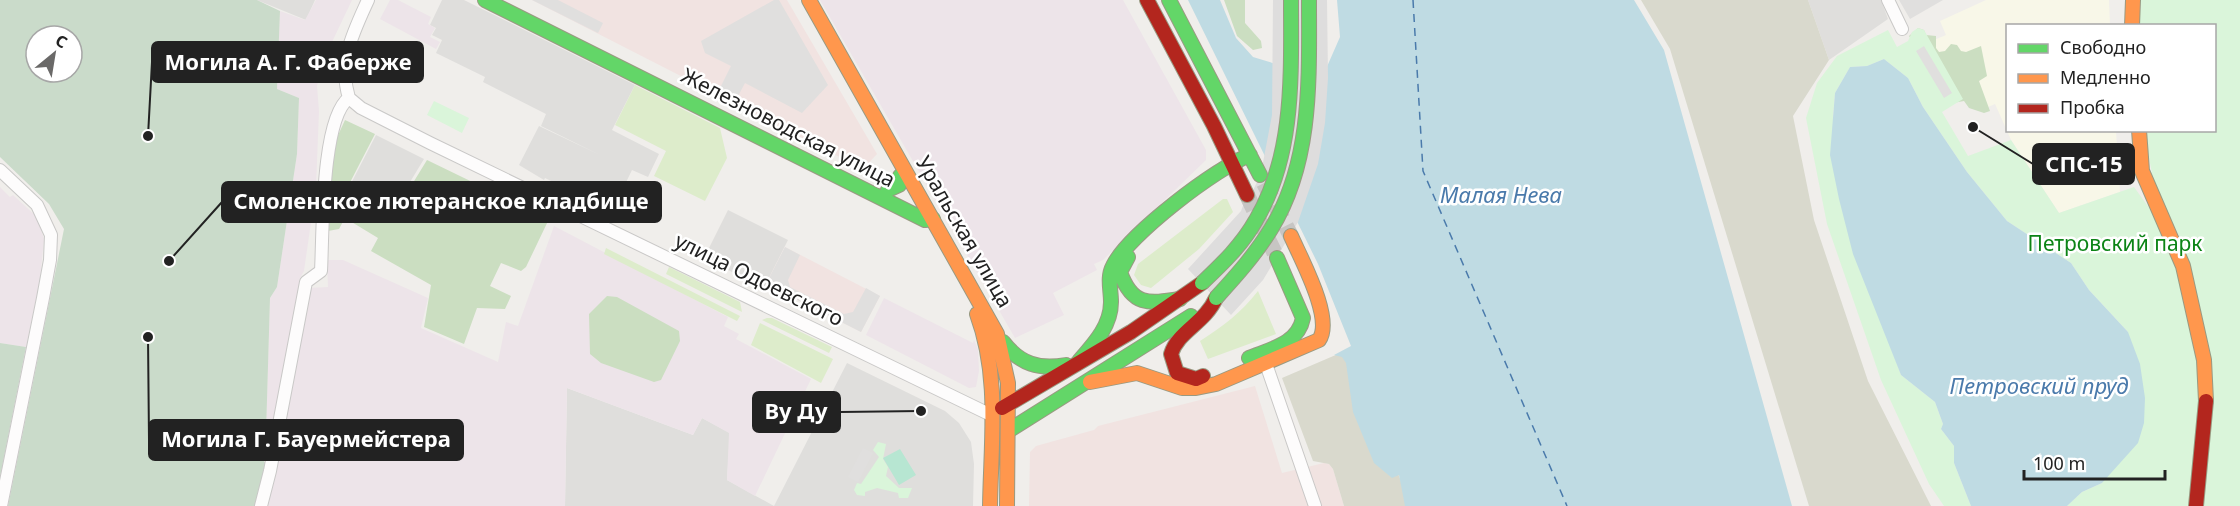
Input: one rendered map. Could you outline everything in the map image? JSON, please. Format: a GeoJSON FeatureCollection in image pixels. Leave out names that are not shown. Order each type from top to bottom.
{"type":"FeatureCollection","features":[{"type":"Feature","properties":{"kind":"main road","name":"Железноводская улица"},"geometry":{"type":"LineString","coordinates":[[485,0],[929,220]]}},
{"type":"Feature","properties":{"kind":"main road","name":"Железноводская улица"},"geometry":{"type":"LineString","coordinates":[[506,0],[916,204],[929,220]]}},
{"type":"Feature","properties":{"kind":"main road","name":"Уральская улица"},"geometry":{"type":"LineString","coordinates":[[800,0],[916,204]]}},
{"type":"Feature","properties":{"kind":"main road","name":"Уральская улица"},"geometry":{"type":"LineString","coordinates":[[808,0],[929,220],[997,334],[1006,368],[1007,506]]}},
{"type":"Feature","properties":{"kind":"main road"},"geometry":{"type":"LineString","coordinates":[[1147,0],[1247,195],[1229,184],[1217,185]]}},
{"type":"Feature","properties":{"kind":"main road"},"geometry":{"type":"LineString","coordinates":[[1169,0],[1260,175]]}},
{"type":"Feature","properties":{"kind":"main road"},"geometry":{"type":"LineString","coordinates":[[991,415],[1131,332],[1202,283],[1257,221],[1277,176],[1290,118],[1291,0]]}},
{"type":"Feature","properties":{"kind":"main road"},"geometry":{"type":"LineString","coordinates":[[1008,431],[1090,382],[1216,298],[1246,265],[1280,218],[1291,192],[1307,119],[1309,0]]}},
{"type":"Feature","properties":{"kind":"main road"},"geometry":{"type":"LineString","coordinates":[[2132,24],[2133,0]]}},
{"type":"Feature","properties":{"kind":"main road"},"geometry":{"type":"LineString","coordinates":[[2139,132],[2142,171],[2183,266],[2205,368],[2206,407],[2198,466],[2196,506]]}},
{"type":"Feature","properties":{"kind":"main road"},"geometry":{"type":"LineString","coordinates":[[997,334],[1011,354],[1027,364],[1047,368],[1077,362],[1101,334],[1109,318],[1111,303],[1109,277],[1120,253],[1250,155]]}},
{"type":"Feature","properties":{"kind":"main road"},"geometry":{"type":"LineString","coordinates":[[1180,299],[1150,304],[1136,299],[1125,289],[1120,272],[1124,260],[1217,185],[1233,166]]}},
{"type":"Feature","properties":{"kind":"main road"},"geometry":{"type":"LineString","coordinates":[[888,190],[898,185],[900,176]]}},
{"type":"Feature","properties":{"kind":"main road","name":"Уральская улица"},"geometry":{"type":"LineString","coordinates":[[929,220],[982,327],[990,363],[990,506]]}},
{"type":"Feature","properties":{"kind":"main road"},"geometry":{"type":"LineString","coordinates":[[1090,382],[1137,373],[1182,388],[1196,388],[1216,384],[1319,340],[1325,324],[1291,236]]}},
{"type":"Feature","properties":{"kind":"main road"},"geometry":{"type":"LineString","coordinates":[[1216,298],[1209,314],[1174,345],[1171,364],[1177,374],[1196,379],[1207,375],[1285,343],[1293,339],[1303,328],[1303,318],[1297,301],[1276,258]]}},
{"type":"Feature","properties":{"kind":"main road","name":"улица Одоевского"},"geometry":{"type":"LineString","coordinates":[[991,415],[1008,431]]}},
{"type":"Feature","properties":{"kind":"street"},"geometry":{"type":"LineString","coordinates":[[261,506],[270,471],[306,282],[321,271],[331,134],[336,114],[342,103],[349,98],[343,70],[346,53],[368,0]]}},
{"type":"Feature","properties":{"kind":"street"},"geometry":{"type":"LineString","coordinates":[[1888,0],[1902,29]]}},
{"type":"Feature","properties":{"kind":"street","name":"улица Одоевского"},"geometry":{"type":"LineString","coordinates":[[349,98],[361,108],[430,143],[991,415]]}},
{"type":"Feature","properties":{"kind":"street"},"geometry":{"type":"LineString","coordinates":[[0,170],[37,205],[51,235],[44,298],[1,506]]}},
{"type":"Feature","properties":{"kind":"street"},"geometry":{"type":"LineString","coordinates":[[1266,364],[1314,506]]}},
{"type":"Feature","properties":{"kind":"shaded area"},"geometry":{"type":"Polygon","coordinates":[[[257,0],[315,0],[306,20],[257,0]]]}},
{"type":"Feature","properties":{"kind":"shaded area"},"geometry":{"type":"Polygon","coordinates":[[[316,0],[352,0],[323,61],[317,86],[319,111],[316,187],[304,271],[300,278],[271,459],[262,457],[266,434],[270,298],[277,287],[297,154],[299,98],[277,89],[280,11],[305,20],[316,0]]]}},
{"type":"Feature","properties":{"kind":"shaded area"},"geometry":{"type":"Polygon","coordinates":[[[390,0],[398,0],[431,17],[428,24],[435,28],[430,37],[440,42],[436,49],[380,19],[390,0]]]}},
{"type":"Feature","properties":{"kind":"shaded area"},"geometry":{"type":"Polygon","coordinates":[[[442,0],[464,0],[635,85],[612,130],[659,154],[648,177],[632,170],[612,211],[545,178],[544,180],[519,165],[539,126],[600,155],[541,126],[546,114],[483,82],[485,77],[436,53],[442,40],[432,35],[436,28],[430,25],[442,0]]]}},
{"type":"Feature","properties":{"kind":"shaded area"},"geometry":{"type":"Polygon","coordinates":[[[532,0],[787,0],[877,154],[863,169],[532,0]]]}},
{"type":"Feature","properties":{"kind":"shaded area"},"geometry":{"type":"Polygon","coordinates":[[[532,0],[558,0],[603,23],[598,33],[532,0]]]}},
{"type":"Feature","properties":{"kind":"shaded area"},"geometry":{"type":"Polygon","coordinates":[[[774,0],[779,0],[828,85],[802,113],[745,83],[736,100],[718,92],[731,66],[705,53],[701,41],[774,0]]]}},
{"type":"Feature","properties":{"kind":"shaded area"},"geometry":{"type":"Polygon","coordinates":[[[820,0],[1123,0],[1206,150],[1206,160],[1103,260],[1094,264],[1097,270],[1053,293],[1064,315],[1015,338],[820,0]]]}},
{"type":"Feature","properties":{"kind":"shaded area"},"geometry":{"type":"Polygon","coordinates":[[[1641,0],[1808,0],[1829,60],[1793,116],[1814,220],[1868,381],[1931,506],[1809,506],[1670,49],[1641,0]]]}},
{"type":"Feature","properties":{"kind":"shaded area"},"geometry":{"type":"Polygon","coordinates":[[[1808,0],[1881,0],[1888,19],[1829,60],[1808,0]]]}},
{"type":"Feature","properties":{"kind":"shaded area"},"geometry":{"type":"Polygon","coordinates":[[[1899,0],[1943,0],[1910,19],[1899,0]]]}},
{"type":"Feature","properties":{"kind":"shaded area"},"geometry":{"type":"Polygon","coordinates":[[[1986,0],[2109,0],[2110,24],[2006,24],[2006,129],[1995,104],[1979,111],[1929,42],[1946,35],[1940,21],[1986,0]]]}},
{"type":"Feature","properties":{"kind":"shaded area"},"geometry":{"type":"Polygon","coordinates":[[[1924,46],[1952,93],[1944,98],[1916,51],[1924,46]]]}},
{"type":"Feature","properties":{"kind":"shaded area"},"geometry":{"type":"Polygon","coordinates":[[[2007,132],[2116,132],[2120,192],[2059,213],[2007,132]]]}},
{"type":"Feature","properties":{"kind":"shaded area"},"geometry":{"type":"Polygon","coordinates":[[[376,135],[424,159],[407,187],[398,183],[381,216],[344,197],[376,135]]]}},
{"type":"Feature","properties":{"kind":"shaded area"},"geometry":{"type":"Polygon","coordinates":[[[0,187],[10,197],[13,195],[37,217],[44,239],[40,280],[26,347],[0,343],[0,187]]]}},
{"type":"Feature","properties":{"kind":"shaded area"},"geometry":{"type":"Polygon","coordinates":[[[728,210],[788,240],[764,288],[704,258],[728,210]]]}},
{"type":"Feature","properties":{"kind":"shaded area"},"geometry":{"type":"Polygon","coordinates":[[[554,226],[728,317],[724,326],[739,334],[736,339],[811,379],[755,496],[727,480],[729,433],[702,418],[693,435],[567,388],[565,506],[264,506],[308,288],[328,287],[327,260],[343,260],[428,298],[421,328],[498,362],[506,322],[518,326],[554,226]]]}},
{"type":"Feature","properties":{"kind":"shaded area"},"geometry":{"type":"Polygon","coordinates":[[[785,247],[880,296],[861,332],[766,284],[785,247]]]}},
{"type":"Feature","properties":{"kind":"shaded area"},"geometry":{"type":"Polygon","coordinates":[[[785,247],[800,255],[788,280],[790,287],[844,314],[853,312],[866,288],[880,296],[861,332],[766,284],[785,247]]]}},
{"type":"Feature","properties":{"kind":"shaded area"},"geometry":{"type":"Polygon","coordinates":[[[884,298],[973,343],[974,340],[978,349],[979,371],[976,387],[969,388],[866,335],[884,298]]]}},
{"type":"Feature","properties":{"kind":"shaded area"},"geometry":{"type":"Polygon","coordinates":[[[1352,348],[1410,506],[1344,506],[1333,469],[1329,464],[1313,461],[1282,378],[1352,348]]]}},
{"type":"Feature","properties":{"kind":"shaded area"},"geometry":{"type":"Polygon","coordinates":[[[847,363],[945,411],[959,423],[971,442],[974,464],[973,506],[774,506],[847,363]]]}},
{"type":"Feature","properties":{"kind":"shaded area"},"geometry":{"type":"Polygon","coordinates":[[[1255,386],[1282,473],[1324,463],[1329,464],[1333,469],[1344,506],[1029,506],[1030,452],[1036,446],[1094,430],[1098,426],[1255,386]]]}},
{"type":"Feature","properties":{"kind":"shaded area"},"geometry":{"type":"Polygon","coordinates":[[[567,388],[693,435],[702,418],[730,433],[727,480],[774,506],[565,506],[567,388]]]}},
{"type":"Feature","properties":{"kind":"shaded area"},"geometry":{"type":"Polygon","coordinates":[[[863,448],[873,453],[858,482],[848,477],[863,448]]]}},
{"type":"Feature","properties":{"kind":"green space"},"geometry":{"type":"Polygon","coordinates":[[[0,0],[257,0],[280,11],[277,89],[299,98],[297,154],[277,287],[270,298],[266,434],[262,457],[265,463],[257,506],[8,506],[64,229],[49,204],[0,157],[0,0]]]}},
{"type":"Feature","properties":{"kind":"green space"},"geometry":{"type":"Polygon","coordinates":[[[1224,0],[1245,0],[1245,23],[1261,41],[1262,48],[1253,50],[1237,36],[1224,0]]]}},
{"type":"Feature","properties":{"kind":"green space","name":"Петровский парк"},"geometry":{"type":"Polygon","coordinates":[[[2141,0],[2240,0],[2240,506],[2202,506],[2212,393],[2180,238],[2154,184],[2144,132],[2216,132],[2216,24],[2139,24],[2141,0]]]}},
{"type":"Feature","properties":{"kind":"green space"},"geometry":{"type":"Polygon","coordinates":[[[1918,28],[1924,30],[1926,35],[1936,36],[1936,48],[1939,52],[1945,51],[1951,44],[1957,45],[1961,51],[1966,52],[1981,46],[1987,76],[1979,81],[1990,111],[1984,113],[1969,108],[1964,101],[1953,103],[1909,36],[1918,28]]]}},
{"type":"Feature","properties":{"kind":"green space","name":"Петровский парк"},"geometry":{"type":"Polygon","coordinates":[[[1918,28],[1924,30],[1963,99],[1942,112],[1968,156],[2011,140],[2059,213],[2134,187],[2150,209],[2178,270],[2203,388],[2191,506],[2067,506],[2082,492],[2102,483],[2128,332],[2089,290],[2071,263],[2007,221],[1967,172],[1923,107],[1908,78],[1884,59],[1867,66],[1850,67],[1835,93],[1833,117],[1887,336],[1901,375],[1935,402],[1943,424],[1941,429],[1954,446],[1954,463],[1971,506],[1944,506],[1929,484],[1881,380],[1827,224],[1806,118],[1817,83],[1837,56],[1888,30],[1897,47],[1908,41],[1912,32],[1918,28]]]}},
{"type":"Feature","properties":{"kind":"green space"},"geometry":{"type":"Polygon","coordinates":[[[635,85],[720,128],[727,158],[705,201],[654,176],[666,151],[615,125],[635,85]]]}},
{"type":"Feature","properties":{"kind":"green space"},"geometry":{"type":"Polygon","coordinates":[[[434,101],[469,118],[462,133],[427,115],[434,101]]]}},
{"type":"Feature","properties":{"kind":"green space"},"geometry":{"type":"Polygon","coordinates":[[[345,120],[375,134],[342,198],[383,222],[402,188],[408,191],[427,160],[549,219],[526,267],[521,271],[501,263],[490,286],[511,296],[505,309],[477,308],[464,344],[424,327],[431,285],[371,251],[378,238],[345,218],[339,229],[328,231],[334,144],[345,120]]]}},
{"type":"Feature","properties":{"kind":"green space"},"geometry":{"type":"Polygon","coordinates":[[[622,194],[654,210],[648,223],[615,207],[622,194]]]}},
{"type":"Feature","properties":{"kind":"green space"},"geometry":{"type":"Polygon","coordinates":[[[1223,199],[1227,199],[1233,212],[1199,249],[1151,288],[1141,285],[1134,275],[1138,264],[1223,199]]]}},
{"type":"Feature","properties":{"kind":"green space"},"geometry":{"type":"Polygon","coordinates":[[[606,248],[740,316],[737,321],[604,254],[606,248]]]}},
{"type":"Feature","properties":{"kind":"green space"},"geometry":{"type":"Polygon","coordinates":[[[669,267],[740,302],[742,312],[666,274],[669,267]]]}},
{"type":"Feature","properties":{"kind":"green space"},"geometry":{"type":"Polygon","coordinates":[[[1258,291],[1276,334],[1208,359],[1200,341],[1231,319],[1258,291]]]}},
{"type":"Feature","properties":{"kind":"green space"},"geometry":{"type":"Polygon","coordinates":[[[607,296],[617,297],[679,331],[680,341],[661,380],[654,382],[601,363],[590,354],[589,314],[607,296]]]}},
{"type":"Feature","properties":{"kind":"green space"},"geometry":{"type":"Polygon","coordinates":[[[772,318],[832,347],[829,353],[762,320],[772,318]]]}},
{"type":"Feature","properties":{"kind":"green space"},"geometry":{"type":"Polygon","coordinates":[[[760,323],[833,359],[821,383],[751,345],[760,323]]]}},
{"type":"Feature","properties":{"kind":"green space"},"geometry":{"type":"Polygon","coordinates":[[[0,343],[26,347],[0,477],[0,343]]]}},
{"type":"Feature","properties":{"kind":"green space"},"geometry":{"type":"Polygon","coordinates":[[[878,442],[886,444],[883,459],[888,467],[886,476],[899,488],[912,488],[908,498],[899,498],[898,493],[877,488],[865,492],[865,496],[857,495],[854,490],[857,483],[861,484],[879,457],[873,450],[878,442]]]}},
{"type":"Feature","properties":{"kind":"green space"},"geometry":{"type":"Polygon","coordinates":[[[900,449],[916,475],[899,485],[883,458],[900,449]]]}},
{"type":"Feature","properties":{"kind":"water","name":"Малая Нева"},"geometry":{"type":"Polygon","coordinates":[[[1188,0],[1220,0],[1236,38],[1253,57],[1322,78],[1340,37],[1337,0],[1634,0],[1664,50],[1792,506],[1405,506],[1399,475],[1392,478],[1374,463],[1353,412],[1346,363],[1342,357],[1334,355],[1351,346],[1318,264],[1188,0]]]}},
{"type":"Feature","properties":{"kind":"water","name":"Петровский пруд"},"geometry":{"type":"Polygon","coordinates":[[[1884,59],[1908,78],[1923,107],[1967,172],[2007,221],[2071,263],[2089,290],[2128,332],[2140,364],[2145,398],[2144,423],[2138,443],[2102,483],[2082,492],[2067,506],[1971,506],[1954,463],[1954,446],[1941,429],[1943,424],[1935,402],[1901,375],[1853,254],[1830,155],[1835,93],[1850,67],[1867,66],[1884,59]]]}},
{"type":"Feature","properties":{"kind":"pier"},"geometry":{"type":"Polygon","coordinates":[[[1273,0],[1327,0],[1328,78],[1325,123],[1318,164],[1298,222],[1263,280],[1231,315],[1188,269],[1241,211],[1247,195],[1251,195],[1261,173],[1272,115],[1273,0]]]}},
{"type":"Feature","properties":{"kind":"ferry route"},"geometry":{"type":"LineString","coordinates":[[1413,0],[1423,171],[1567,506]]}},
{"type":"Feature","properties":{"kind":"tunnel"},"geometry":{"type":"LineString","coordinates":[[1264,183],[1291,236]]}},
{"type":"Feature","properties":{"kind":"tunnel"},"geometry":{"type":"LineString","coordinates":[[1247,195],[1277,258]]}},
{"type":"Feature","properties":{"kind":"traffic: fast"},"geometry":{"type":"LineString","coordinates":[[485,0],[925,220],[933,219]]}},
{"type":"Feature","properties":{"kind":"traffic: fast"},"geometry":{"type":"LineString","coordinates":[[1169,0],[1260,175]]}},
{"type":"Feature","properties":{"kind":"traffic: fast"},"geometry":{"type":"LineString","coordinates":[[1202,283],[1231,254],[1256,220],[1269,195],[1278,168],[1288,113],[1291,0]]}},
{"type":"Feature","properties":{"kind":"traffic: fast"},"geometry":{"type":"LineString","coordinates":[[1216,298],[1252,256],[1271,229],[1285,203],[1295,175],[1306,118],[1309,0]]}},
{"type":"Feature","properties":{"kind":"traffic: fast"},"geometry":{"type":"LineString","coordinates":[[1079,361],[1105,327],[1111,302],[1110,275],[1122,253],[1154,220],[1175,203],[1217,173],[1250,155]]}},
{"type":"Feature","properties":{"kind":"traffic: fast"},"geometry":{"type":"LineString","coordinates":[[888,190],[899,185],[900,176]]}},
{"type":"Feature","properties":{"kind":"traffic: fast"},"geometry":{"type":"LineString","coordinates":[[1128,257],[1120,272],[1130,291],[1136,297],[1150,302],[1180,299]]}},
{"type":"Feature","properties":{"kind":"traffic: fast"},"geometry":{"type":"LineString","coordinates":[[1249,358],[1290,340],[1296,334],[1303,318],[1277,258]]}},
{"type":"Feature","properties":{"kind":"traffic: fast"},"geometry":{"type":"LineString","coordinates":[[1008,431],[1191,316]]}},
{"type":"Feature","properties":{"kind":"traffic: fast"},"geometry":{"type":"LineString","coordinates":[[1003,342],[1016,356],[1031,364],[1047,367],[1066,365]]}},
{"type":"Feature","properties":{"kind":"traffic: slow"},"geometry":{"type":"LineString","coordinates":[[809,0],[997,334],[1008,383],[1007,506]]}},
{"type":"Feature","properties":{"kind":"traffic: slow"},"geometry":{"type":"LineString","coordinates":[[2132,24],[2133,0]]}},
{"type":"Feature","properties":{"kind":"traffic: slow"},"geometry":{"type":"LineString","coordinates":[[2139,132],[2142,171],[2183,266],[2204,360],[2206,401]]}},
{"type":"Feature","properties":{"kind":"traffic: slow"},"geometry":{"type":"LineString","coordinates":[[1090,382],[1137,373],[1182,388],[1196,388],[1216,384],[1319,340],[1323,330],[1319,304],[1291,236]]}},
{"type":"Feature","properties":{"kind":"traffic: slow"},"geometry":{"type":"LineString","coordinates":[[977,314],[989,361],[993,409],[990,506]]}},
{"type":"Feature","properties":{"kind":"traffic: jam"},"geometry":{"type":"LineString","coordinates":[[1147,0],[1214,126],[1247,195]]}},
{"type":"Feature","properties":{"kind":"traffic: jam"},"geometry":{"type":"LineString","coordinates":[[1002,408],[1131,332],[1202,283]]}},
{"type":"Feature","properties":{"kind":"traffic: jam"},"geometry":{"type":"LineString","coordinates":[[1203,376],[1196,379],[1177,373],[1171,354],[1179,339],[1205,314],[1216,298]]}},
{"type":"Feature","properties":{"kind":"traffic: jam"},"geometry":{"type":"LineString","coordinates":[[2196,506],[2206,401]]}},
{"type":"Feature","properties":{"kind":"place","name":"СПС-15"},"geometry":{"type":"Point","coordinates":[1973,127]}},
{"type":"Feature","properties":{"kind":"place","name":"Могила А. Г. Фаберже"},"geometry":{"type":"Point","coordinates":[148,136]}},
{"type":"Feature","properties":{"kind":"place","name":"Смоленское лютеранское кладбище"},"geometry":{"type":"Point","coordinates":[169,261]}},
{"type":"Feature","properties":{"kind":"place","name":"Могила Г. Бауермейстера"},"geometry":{"type":"Point","coordinates":[148,337]}},
{"type":"Feature","properties":{"kind":"place","name":"Ву Ду"},"geometry":{"type":"Point","coordinates":[921,411]}}]}
